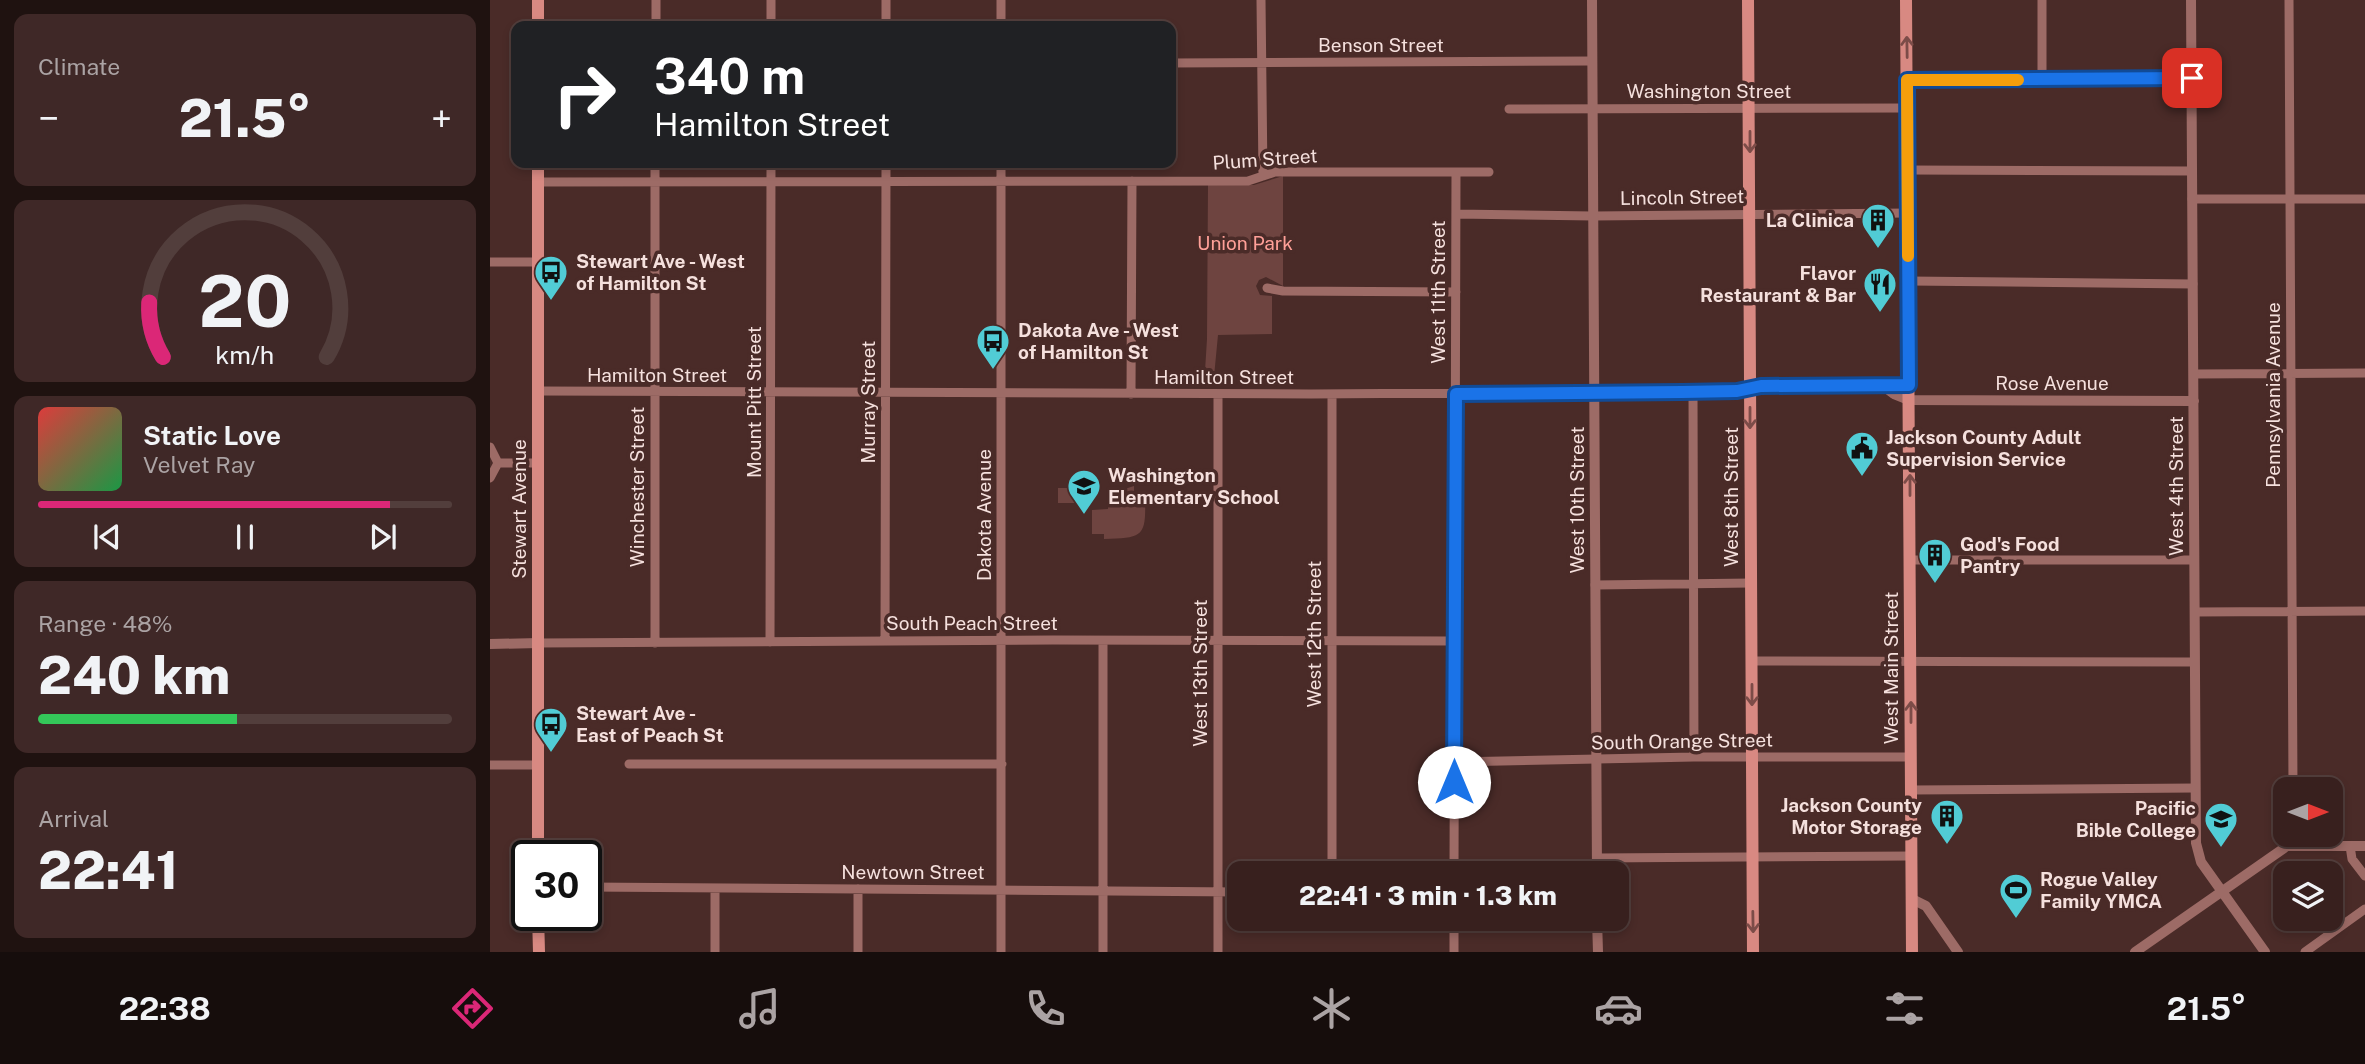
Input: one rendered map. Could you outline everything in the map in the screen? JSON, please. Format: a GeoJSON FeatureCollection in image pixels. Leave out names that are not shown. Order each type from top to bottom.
{"type":"FeatureCollection","features":[{"type":"Feature","properties":{"kind":"main road"},"geometry":{"type":"LineString","coordinates":[[538,0],[538,21]]}},
{"type":"Feature","properties":{"kind":"main road","name":"West 8th Street"},"geometry":{"type":"LineString","coordinates":[[1748,0],[1753,952]]}},
{"type":"Feature","properties":{"kind":"main road","name":"West Main Street"},"geometry":{"type":"LineString","coordinates":[[1906,0],[1912,952]]}},
{"type":"Feature","properties":{"kind":"main road","name":"Stewart Avenue"},"geometry":{"type":"LineString","coordinates":[[538,168],[538,840]]}},
{"type":"Feature","properties":{"kind":"main road"},"geometry":{"type":"LineString","coordinates":[[538,931],[539,952]]}},
{"type":"Feature","properties":{"kind":"street"},"geometry":{"type":"LineString","coordinates":[[656,0],[656,21]]}},
{"type":"Feature","properties":{"kind":"street"},"geometry":{"type":"LineString","coordinates":[[771,0],[771,21]]}},
{"type":"Feature","properties":{"kind":"street"},"geometry":{"type":"LineString","coordinates":[[886,0],[886,21]]}},
{"type":"Feature","properties":{"kind":"street"},"geometry":{"type":"LineString","coordinates":[[1001,0],[1001,21]]}},
{"type":"Feature","properties":{"kind":"street"},"geometry":{"type":"LineString","coordinates":[[1261,0],[1263,176]]}},
{"type":"Feature","properties":{"kind":"street","name":"West 10th Street"},"geometry":{"type":"LineString","coordinates":[[1592,0],[1597,858]]}},
{"type":"Feature","properties":{"kind":"street"},"geometry":{"type":"LineString","coordinates":[[2042,0],[2042,79]]}},
{"type":"Feature","properties":{"kind":"street","name":"West 4th Street"},"geometry":{"type":"LineString","coordinates":[[2191,0],[2194,788],[2197,852],[2265,952]]}},
{"type":"Feature","properties":{"kind":"street","name":"Pennsylvania Avenue"},"geometry":{"type":"LineString","coordinates":[[2289,0],[2293,777]]}},
{"type":"Feature","properties":{"kind":"street","name":"Benson Street"},"geometry":{"type":"LineString","coordinates":[[1176,63],[1592,61]]}},
{"type":"Feature","properties":{"kind":"street"},"geometry":{"type":"LineString","coordinates":[[1907,80],[2192,78]]}},
{"type":"Feature","properties":{"kind":"street","name":"Washington Street"},"geometry":{"type":"LineString","coordinates":[[1509,109],[1908,108]]}},
{"type":"Feature","properties":{"kind":"street","name":"Winchester Street"},"geometry":{"type":"LineString","coordinates":[[655,168],[655,643]]}},
{"type":"Feature","properties":{"kind":"street","name":"Mount Pitt Street"},"geometry":{"type":"LineString","coordinates":[[770,642],[771,168]]}},
{"type":"Feature","properties":{"kind":"street","name":"Murray Street"},"geometry":{"type":"LineString","coordinates":[[886,168],[886,641]]}},
{"type":"Feature","properties":{"kind":"street","name":"Dakota Avenue"},"geometry":{"type":"LineString","coordinates":[[1001,168],[1001,952]]}},
{"type":"Feature","properties":{"kind":"street"},"geometry":{"type":"LineString","coordinates":[[1908,170],[2192,171]]}},
{"type":"Feature","properties":{"kind":"street","name":"Plum Street"},"geometry":{"type":"LineString","coordinates":[[538,182],[1248,181],[1275,172],[1489,172]]}},
{"type":"Feature","properties":{"kind":"street","name":"West 11th Street"},"geometry":{"type":"LineString","coordinates":[[1454,861],[1456,172]]}},
{"type":"Feature","properties":{"kind":"street"},"geometry":{"type":"LineString","coordinates":[[1131,394],[1132,181]]}},
{"type":"Feature","properties":{"kind":"street"},"geometry":{"type":"LineString","coordinates":[[2192,199],[2365,199]]}},
{"type":"Feature","properties":{"kind":"street","name":"Lincoln Street"},"geometry":{"type":"LineString","coordinates":[[1456,214],[1593,216],[1908,213]]}},
{"type":"Feature","properties":{"kind":"street"},"geometry":{"type":"LineString","coordinates":[[490,262],[539,261]]}},
{"type":"Feature","properties":{"kind":"street"},"geometry":{"type":"LineString","coordinates":[[1909,281],[2193,284]]}},
{"type":"Feature","properties":{"kind":"street"},"geometry":{"type":"LineString","coordinates":[[1267,288],[1283,291],[1456,292]]}},
{"type":"Feature","properties":{"kind":"street"},"geometry":{"type":"LineString","coordinates":[[2194,374],[2365,373]]}},
{"type":"Feature","properties":{"kind":"street"},"geometry":{"type":"LineString","coordinates":[[1882,385],[1909,400]]}},
{"type":"Feature","properties":{"kind":"street","name":"Hamilton Street"},"geometry":{"type":"LineString","coordinates":[[538,391],[1456,394],[1737,391],[1761,386],[1909,385]]}},
{"type":"Feature","properties":{"kind":"street"},"geometry":{"type":"LineString","coordinates":[[1693,391],[1693,757]]}},
{"type":"Feature","properties":{"kind":"street","name":"West 13th Street"},"geometry":{"type":"LineString","coordinates":[[1218,394],[1218,952]]}},
{"type":"Feature","properties":{"kind":"street","name":"West 12th Street"},"geometry":{"type":"LineString","coordinates":[[1332,394],[1332,861]]}},
{"type":"Feature","properties":{"kind":"street","name":"Rose Avenue"},"geometry":{"type":"LineString","coordinates":[[1909,400],[2194,401]]}},
{"type":"Feature","properties":{"kind":"street"},"geometry":{"type":"LineString","coordinates":[[490,447],[498,463]]}},
{"type":"Feature","properties":{"kind":"street"},"geometry":{"type":"LineString","coordinates":[[498,463],[538,463]]}},
{"type":"Feature","properties":{"kind":"street"},"geometry":{"type":"LineString","coordinates":[[490,478],[498,463]]}},
{"type":"Feature","properties":{"kind":"street"},"geometry":{"type":"LineString","coordinates":[[1910,560],[2194,561]]}},
{"type":"Feature","properties":{"kind":"street"},"geometry":{"type":"LineString","coordinates":[[1595,586],[1751,583]]}},
{"type":"Feature","properties":{"kind":"street"},"geometry":{"type":"LineString","coordinates":[[2194,612],[2365,611]]}},
{"type":"Feature","properties":{"kind":"street"},"geometry":{"type":"LineString","coordinates":[[1103,641],[1103,952]]}},
{"type":"Feature","properties":{"kind":"street","name":"South Peach Street"},"geometry":{"type":"LineString","coordinates":[[490,644],[1454,641]]}},
{"type":"Feature","properties":{"kind":"street"},"geometry":{"type":"LineString","coordinates":[[1752,661],[2194,662]]}},
{"type":"Feature","properties":{"kind":"street","name":"South Orange Street"},"geometry":{"type":"LineString","coordinates":[[1454,762],[1693,757],[1911,757]]}},
{"type":"Feature","properties":{"kind":"street"},"geometry":{"type":"LineString","coordinates":[[629,764],[1002,764]]}},
{"type":"Feature","properties":{"kind":"street"},"geometry":{"type":"LineString","coordinates":[[490,765],[538,765]]}},
{"type":"Feature","properties":{"kind":"street"},"geometry":{"type":"LineString","coordinates":[[1910,790],[2194,788]]}},
{"type":"Feature","properties":{"kind":"street"},"geometry":{"type":"LineString","coordinates":[[2343,846],[2365,846]]}},
{"type":"Feature","properties":{"kind":"street"},"geometry":{"type":"LineString","coordinates":[[2350,846],[2352,859],[2365,876]]}},
{"type":"Feature","properties":{"kind":"street"},"geometry":{"type":"LineString","coordinates":[[2135,952],[2286,847]]}},
{"type":"Feature","properties":{"kind":"street"},"geometry":{"type":"LineString","coordinates":[[1597,858],[1912,856]]}},
{"type":"Feature","properties":{"kind":"street","name":"Newtown Street"},"geometry":{"type":"LineString","coordinates":[[602,887],[1227,891]]}},
{"type":"Feature","properties":{"kind":"street"},"geometry":{"type":"LineString","coordinates":[[715,888],[715,952]]}},
{"type":"Feature","properties":{"kind":"street"},"geometry":{"type":"LineString","coordinates":[[858,889],[858,952]]}},
{"type":"Feature","properties":{"kind":"street"},"geometry":{"type":"LineString","coordinates":[[1912,899],[1926,906],[1958,952]]}},
{"type":"Feature","properties":{"kind":"street"},"geometry":{"type":"LineString","coordinates":[[2305,952],[2365,909]]}},
{"type":"Feature","properties":{"kind":"street"},"geometry":{"type":"LineString","coordinates":[[1454,931],[1454,952]]}},
{"type":"Feature","properties":{"kind":"street"},"geometry":{"type":"LineString","coordinates":[[1597,931],[1598,952]]}},
{"type":"Feature","properties":{"kind":"green space","name":"Union Park"},"geometry":{"type":"Polygon","coordinates":[[[1283,176],[1283,286],[1266,277],[1259,280],[1256,286],[1260,295],[1272,296],[1272,334],[1218,335],[1213,387],[1204,387],[1208,185],[1254,185],[1283,176]]]}},
{"type":"Feature","properties":{"kind":"green space"},"geometry":{"type":"Polygon","coordinates":[[[1134,486],[1134,496],[1145,495],[1145,519],[1140,532],[1118,539],[1104,539],[1104,534],[1092,534],[1092,510],[1108,509],[1109,494],[1134,486]]]}},
{"type":"Feature","properties":{"kind":"green space"},"geometry":{"type":"Polygon","coordinates":[[[1058,488],[1085,488],[1085,503],[1058,503],[1058,488]]]}},
{"type":"Feature","properties":{"kind":"slow traffic"},"geometry":{"type":"LineString","coordinates":[[1908,256],[1907,80],[2018,80]]}},
{"type":"Feature","properties":{"kind":"place","name":"La Clinica"},"geometry":{"type":"Point","coordinates":[1878,250]}},
{"type":"Feature","properties":{"kind":"place","name":"Stewart Ave - West of Hamilton St"},"geometry":{"type":"Point","coordinates":[551,302]}},
{"type":"Feature","properties":{"kind":"place","name":"Flavor Restaurant & Bar"},"geometry":{"type":"Point","coordinates":[1880,314]}},
{"type":"Feature","properties":{"kind":"place","name":"Dakota Ave - West of Hamilton St"},"geometry":{"type":"Point","coordinates":[993,371]}},
{"type":"Feature","properties":{"kind":"place","name":"Jackson County Adult Supervision Service"},"geometry":{"type":"Point","coordinates":[1862,478]}},
{"type":"Feature","properties":{"kind":"place","name":"Washington Elementary School"},"geometry":{"type":"Point","coordinates":[1084,516]}},
{"type":"Feature","properties":{"kind":"place","name":"God's Food Pantry"},"geometry":{"type":"Point","coordinates":[1935,585]}},
{"type":"Feature","properties":{"kind":"place","name":"Stewart Ave - East of Peach St"},"geometry":{"type":"Point","coordinates":[551,754]}},
{"type":"Feature","properties":{"kind":"place","name":"Jackson County Motor Storage"},"geometry":{"type":"Point","coordinates":[1947,846]}},
{"type":"Feature","properties":{"kind":"place","name":"Pacific Bible College"},"geometry":{"type":"Point","coordinates":[2221,849]}},
{"type":"Feature","properties":{"kind":"place","name":"Rogue Valley Family YMCA"},"geometry":{"type":"Point","coordinates":[2016,920]}},
{"type":"Feature","properties":{"kind":"route"},"geometry":{"type":"LineString","coordinates":[[1454,782],[1456,394],[1737,391],[1761,386],[1909,385],[1907,80],[2192,78]]}}]}
